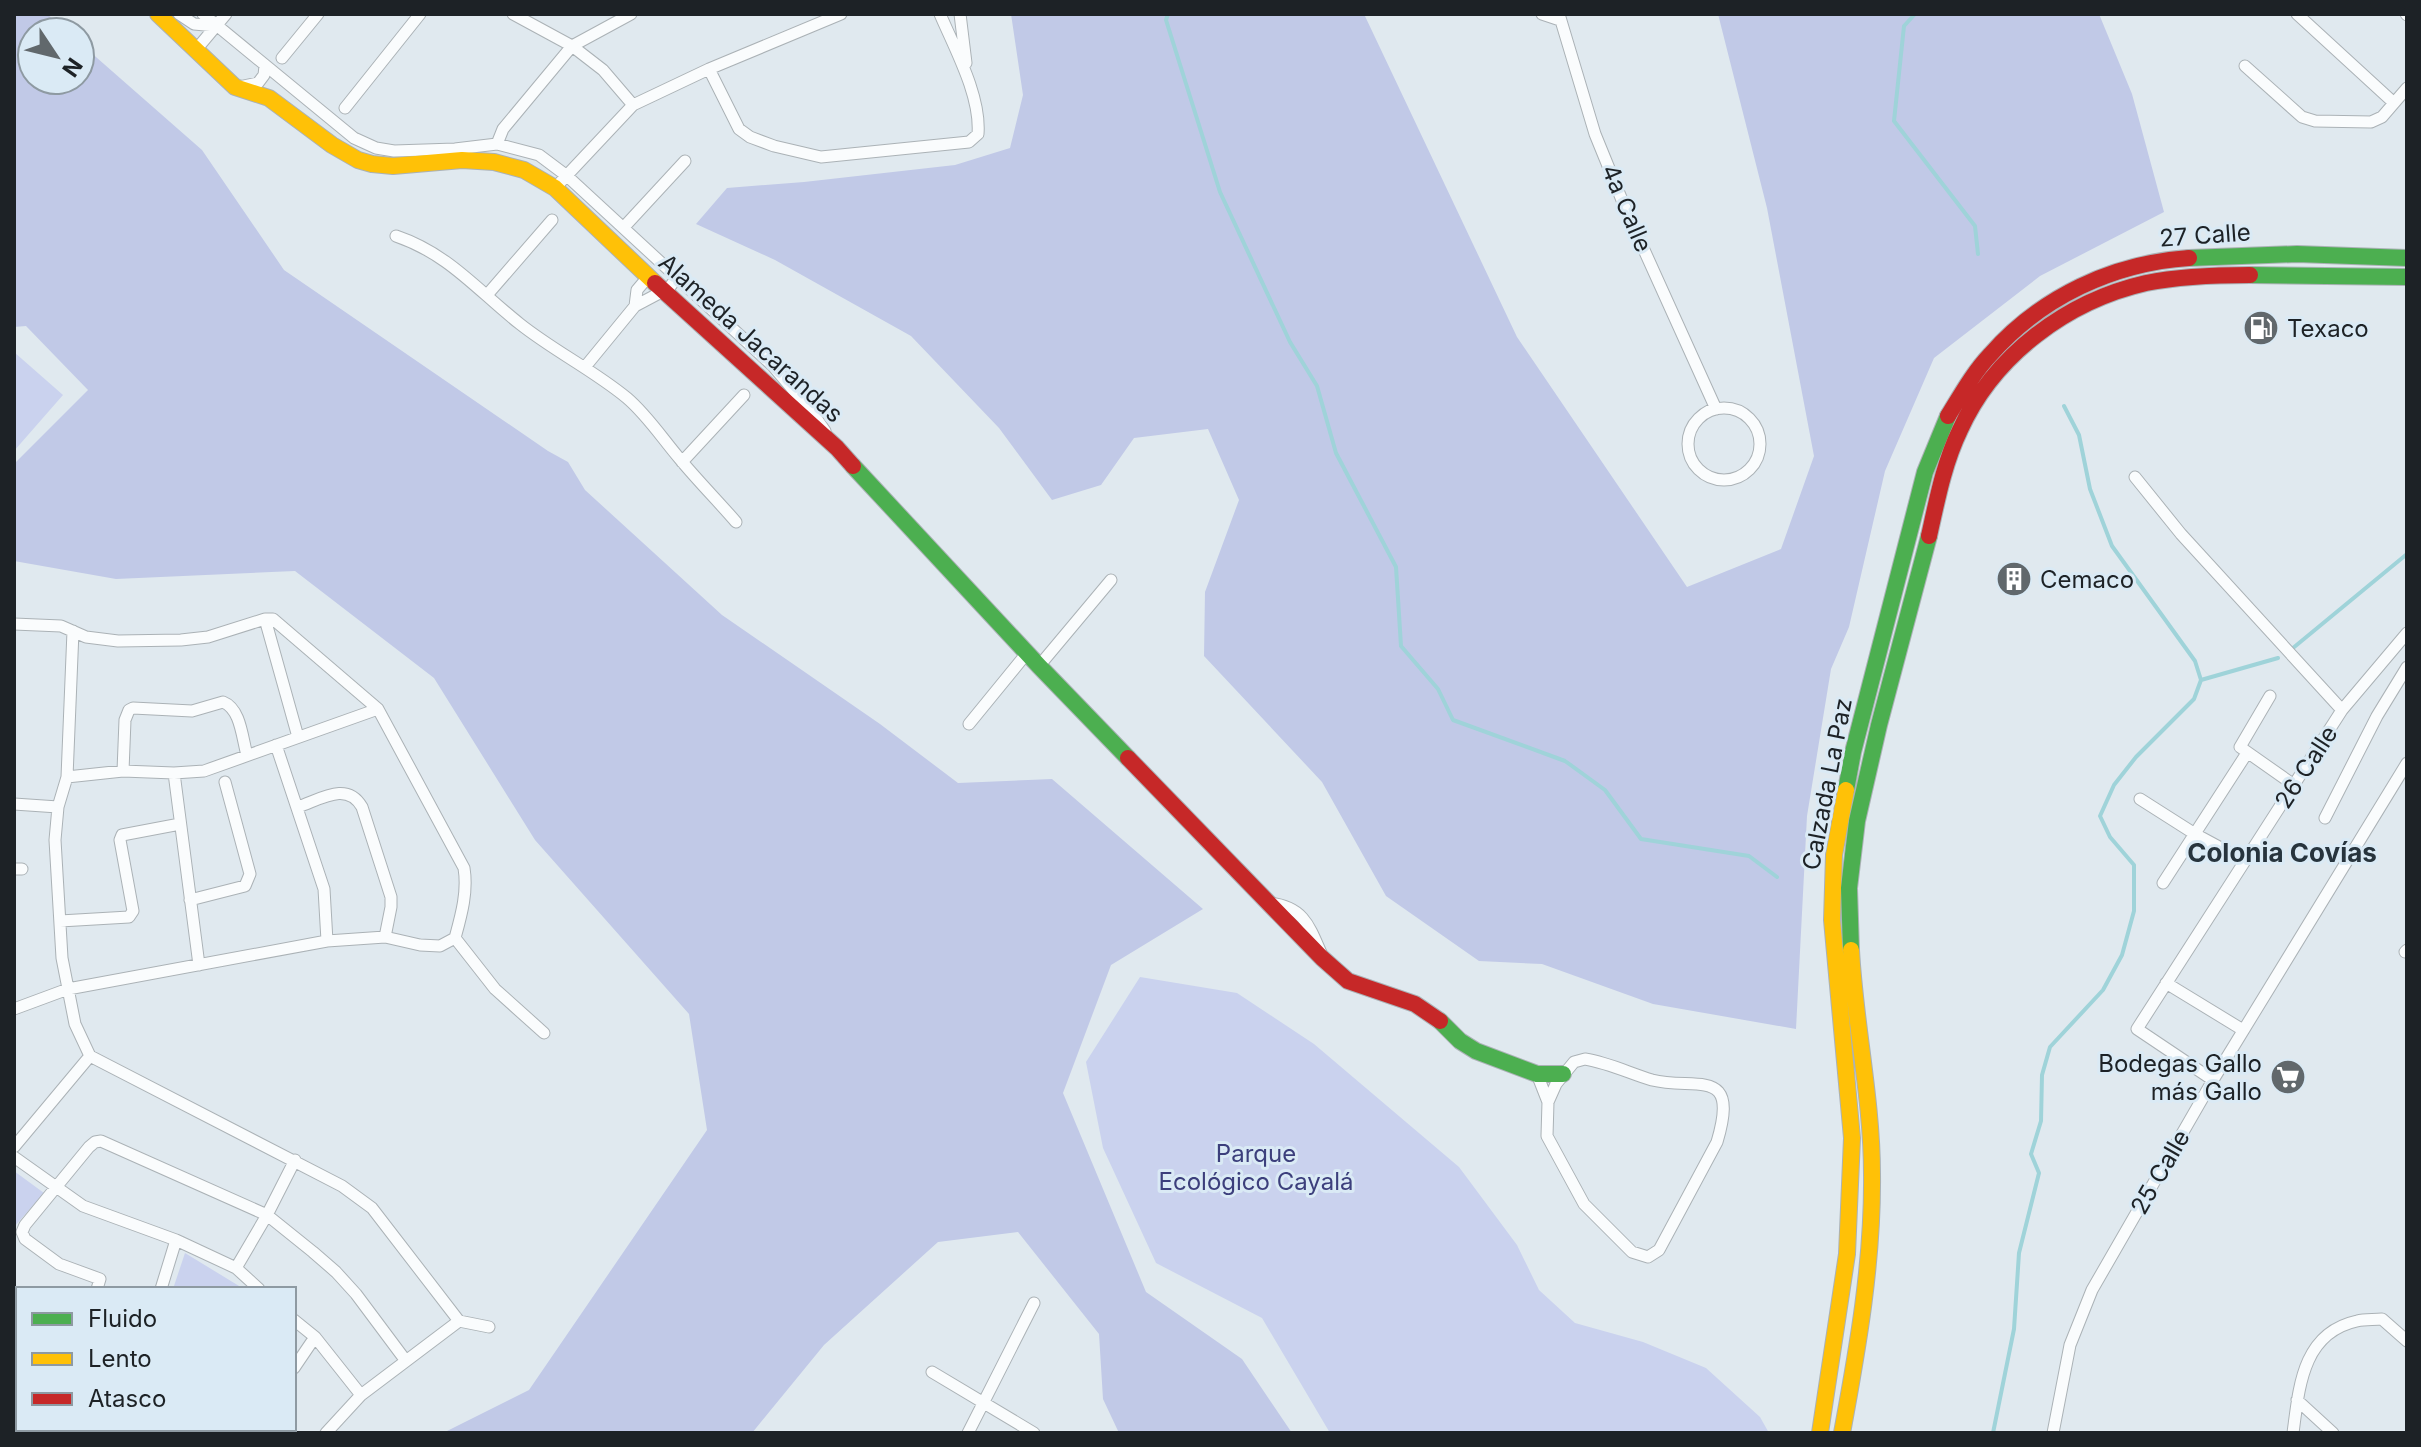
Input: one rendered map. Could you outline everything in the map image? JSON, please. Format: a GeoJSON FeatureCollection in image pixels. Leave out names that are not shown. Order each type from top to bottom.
{"type":"FeatureCollection","features":[{"type":"Feature","properties":{"kind":"main road","name":"Alameda Jacarandas"},"geometry":{"type":"LineString","coordinates":[[158,14],[235,87],[245,93],[269,98],[345,152],[370,164],[398,166],[488,160],[522,167],[561,182],[648,277],[837,448]]}},
{"type":"Feature","properties":{"kind":"main road","name":"27 Calle"},"geometry":{"type":"LineString","coordinates":[[2021,323],[2063,294],[2089,282],[2120,270],[2163,260],[2297,254],[2407,258]]}},
{"type":"Feature","properties":{"kind":"main road","name":"27 Calle"},"geometry":{"type":"LineString","coordinates":[[2032,337],[2066,313],[2096,298],[2133,285],[2173,277],[2207,274],[2407,277]]}},
{"type":"Feature","properties":{"kind":"main road","name":"Calzada La Paz"},"geometry":{"type":"LineString","coordinates":[[1820,1433],[1847,1254],[1852,1138],[1832,920],[1834,855],[1853,752],[1925,472],[1947,417],[1961,392],[1990,354],[2021,323]]}},
{"type":"Feature","properties":{"kind":"main road","name":"Calzada La Paz"},"geometry":{"type":"LineString","coordinates":[[1842,1433],[1860,1335],[1871,1230],[1871,1138],[1852,951],[1852,852],[1874,745],[1952,448],[1981,393],[2032,337]]}},
{"type":"Feature","properties":{"kind":"main road"},"geometry":{"type":"LineString","coordinates":[[837,448],[1039,666],[1322,958],[1348,981],[1415,1004],[1476,1051],[1537,1074],[1563,1074]]}},
{"type":"Feature","properties":{"kind":"street"},"geometry":{"type":"LineString","coordinates":[[179,14],[194,24],[216,26]]}},
{"type":"Feature","properties":{"kind":"street","name":"Alameda Jacarandas"},"geometry":{"type":"LineString","coordinates":[[203,14],[354,138],[376,148],[394,151],[455,149],[497,144],[539,155],[561,182],[624,227],[773,366],[837,448]]}},
{"type":"Feature","properties":{"kind":"street"},"geometry":{"type":"LineString","coordinates":[[195,51],[226,14]]}},
{"type":"Feature","properties":{"kind":"street"},"geometry":{"type":"LineString","coordinates":[[282,58],[318,14]]}},
{"type":"Feature","properties":{"kind":"street"},"geometry":{"type":"LineString","coordinates":[[345,108],[420,14]]}},
{"type":"Feature","properties":{"kind":"street"},"geometry":{"type":"LineString","coordinates":[[513,14],[572,46],[603,70],[633,105]]}},
{"type":"Feature","properties":{"kind":"street"},"geometry":{"type":"LineString","coordinates":[[497,144],[503,129],[572,46],[631,14]]}},
{"type":"Feature","properties":{"kind":"street"},"geometry":{"type":"LineString","coordinates":[[561,182],[633,105],[709,69],[841,14]]}},
{"type":"Feature","properties":{"kind":"street"},"geometry":{"type":"LineString","coordinates":[[940,14],[968,79]]}},
{"type":"Feature","properties":{"kind":"street"},"geometry":{"type":"LineString","coordinates":[[709,69],[739,129],[774,146],[821,157],[969,142],[978,134],[979,121],[968,79],[960,14]]}},
{"type":"Feature","properties":{"kind":"street","name":"4a Calle"},"geometry":{"type":"LineString","coordinates":[[1542,14],[1561,16],[1595,134],[1716,409]]}},
{"type":"Feature","properties":{"kind":"street"},"geometry":{"type":"LineString","coordinates":[[2297,14],[2394,103]]}},
{"type":"Feature","properties":{"kind":"street"},"geometry":{"type":"LineString","coordinates":[[235,87],[258,83],[264,75],[265,66]]}},
{"type":"Feature","properties":{"kind":"street"},"geometry":{"type":"LineString","coordinates":[[2245,66],[2308,120],[2371,122],[2382,117],[2407,88]]}},
{"type":"Feature","properties":{"kind":"street"},"geometry":{"type":"LineString","coordinates":[[301,121],[294,109],[299,100],[306,99]]}},
{"type":"Feature","properties":{"kind":"street"},"geometry":{"type":"LineString","coordinates":[[624,227],[685,161]]}},
{"type":"Feature","properties":{"kind":"street"},"geometry":{"type":"LineString","coordinates":[[487,295],[552,220]]}},
{"type":"Feature","properties":{"kind":"street"},"geometry":{"type":"LineString","coordinates":[[396,236],[420,244],[441,257],[521,325],[628,399],[736,522]]}},
{"type":"Feature","properties":{"kind":"street"},"geometry":{"type":"LineString","coordinates":[[585,367],[635,306],[664,291],[678,276]]}},
{"type":"Feature","properties":{"kind":"street"},"geometry":{"type":"LineString","coordinates":[[635,306],[637,290],[648,277]]}},
{"type":"Feature","properties":{"kind":"street"},"geometry":{"type":"LineString","coordinates":[[682,462],[744,395]]}},
{"type":"Feature","properties":{"kind":"street"},"geometry":{"type":"LineString","coordinates":[[1728,408],[1749,418],[1759,439],[1759,451],[1748,471],[1726,480],[1714,479],[1695,466],[1688,444],[1696,422],[1716,409],[1728,408]]}},
{"type":"Feature","properties":{"kind":"street"},"geometry":{"type":"LineString","coordinates":[[2135,477],[2181,534],[2342,710]]}},
{"type":"Feature","properties":{"kind":"street"},"geometry":{"type":"LineString","coordinates":[[1039,666],[1111,580]]}},
{"type":"Feature","properties":{"kind":"street"},"geometry":{"type":"LineString","coordinates":[[265,619],[298,737]]}},
{"type":"Feature","properties":{"kind":"street"},"geometry":{"type":"LineString","coordinates":[[14,624],[61,626],[86,637],[118,641],[181,640],[208,637],[273,619],[378,709],[464,868],[465,889],[455,938],[449,944],[420,945],[385,937],[327,941],[68,989],[14,1009]]}},
{"type":"Feature","properties":{"kind":"street"},"geometry":{"type":"LineString","coordinates":[[73,631],[67,777],[58,807],[55,840],[62,958],[75,1024],[90,1056],[342,1186],[372,1208],[459,1321],[489,1327]]}},
{"type":"Feature","properties":{"kind":"street","name":"26 Calle"},"geometry":{"type":"LineString","coordinates":[[2213,1080],[2137,1029],[2342,710],[2407,633]]}},
{"type":"Feature","properties":{"kind":"street"},"geometry":{"type":"LineString","coordinates":[[969,724],[1027,653]]}},
{"type":"Feature","properties":{"kind":"street"},"geometry":{"type":"LineString","coordinates":[[2325,818],[2377,716],[2407,667]]}},
{"type":"Feature","properties":{"kind":"street"},"geometry":{"type":"LineString","coordinates":[[2270,696],[2240,747],[2294,785]]}},
{"type":"Feature","properties":{"kind":"street"},"geometry":{"type":"LineString","coordinates":[[123,771],[125,720],[133,708],[180,712],[223,702],[235,712],[247,755]]}},
{"type":"Feature","properties":{"kind":"street"},"geometry":{"type":"LineString","coordinates":[[67,777],[123,771],[204,771],[378,709]]}},
{"type":"Feature","properties":{"kind":"street"},"geometry":{"type":"LineString","coordinates":[[276,745],[324,889],[327,941]]}},
{"type":"Feature","properties":{"kind":"street"},"geometry":{"type":"LineString","coordinates":[[2163,883],[2247,753]]}},
{"type":"Feature","properties":{"kind":"street","name":"25 Calle"},"geometry":{"type":"LineString","coordinates":[[2053,1433],[2070,1345],[2092,1290],[2213,1080],[2407,763]]}},
{"type":"Feature","properties":{"kind":"street"},"geometry":{"type":"LineString","coordinates":[[174,773],[199,965]]}},
{"type":"Feature","properties":{"kind":"street"},"geometry":{"type":"LineString","coordinates":[[190,900],[245,886],[250,878],[225,782]]}},
{"type":"Feature","properties":{"kind":"street"},"geometry":{"type":"LineString","coordinates":[[298,807],[342,792],[357,799],[391,897],[385,937]]}},
{"type":"Feature","properties":{"kind":"street"},"geometry":{"type":"LineString","coordinates":[[2140,799],[2245,861]]}},
{"type":"Feature","properties":{"kind":"street"},"geometry":{"type":"LineString","coordinates":[[14,804],[58,807]]}},
{"type":"Feature","properties":{"kind":"street"},"geometry":{"type":"LineString","coordinates":[[60,921],[129,917],[133,911],[120,840],[122,835],[180,824]]}},
{"type":"Feature","properties":{"kind":"street"},"geometry":{"type":"LineString","coordinates":[[455,938],[495,989],[544,1033]]}},
{"type":"Feature","properties":{"kind":"street"},"geometry":{"type":"LineString","coordinates":[[2166,983],[2243,1030]]}},
{"type":"Feature","properties":{"kind":"street"},"geometry":{"type":"LineString","coordinates":[[14,1147],[90,1056]]}},
{"type":"Feature","properties":{"kind":"street"},"geometry":{"type":"LineString","coordinates":[[1585,1059],[1607,1062],[1655,1081],[1706,1084],[1714,1088],[1721,1098],[1723,1123],[1717,1142],[1659,1250],[1653,1255],[1648,1257],[1632,1252],[1584,1204],[1547,1136],[1545,1120],[1548,1102],[1563,1074],[1574,1062],[1585,1059]]}},
{"type":"Feature","properties":{"kind":"street"},"geometry":{"type":"LineString","coordinates":[[1537,1074],[1548,1102]]}},
{"type":"Feature","properties":{"kind":"street"},"geometry":{"type":"LineString","coordinates":[[98,1287],[100,1279],[59,1264],[25,1239],[22,1232],[89,1147],[101,1141],[267,1215],[336,1272],[406,1361]]}},
{"type":"Feature","properties":{"kind":"street"},"geometry":{"type":"LineString","coordinates":[[14,1157],[83,1206],[176,1240],[236,1268],[257,1287]]}},
{"type":"Feature","properties":{"kind":"street"},"geometry":{"type":"LineString","coordinates":[[236,1268],[295,1160]]}},
{"type":"Feature","properties":{"kind":"street"},"geometry":{"type":"LineString","coordinates":[[162,1287],[176,1240]]}},
{"type":"Feature","properties":{"kind":"street"},"geometry":{"type":"LineString","coordinates":[[968,1433],[1034,1303]]}},
{"type":"Feature","properties":{"kind":"street"},"geometry":{"type":"LineString","coordinates":[[2293,1433],[2303,1369],[2315,1347],[2335,1330],[2356,1321],[2382,1319],[2407,1341]]}},
{"type":"Feature","properties":{"kind":"street"},"geometry":{"type":"LineString","coordinates":[[326,1433],[361,1395],[459,1321]]}},
{"type":"Feature","properties":{"kind":"street"},"geometry":{"type":"LineString","coordinates":[[296,1322],[315,1337],[361,1395]]}},
{"type":"Feature","properties":{"kind":"street"},"geometry":{"type":"LineString","coordinates":[[296,1365],[315,1337]]}},
{"type":"Feature","properties":{"kind":"street"},"geometry":{"type":"LineString","coordinates":[[932,1372],[1034,1433]]}},
{"type":"Feature","properties":{"kind":"street"},"geometry":{"type":"LineString","coordinates":[[2297,1400],[2333,1433]]}},
{"type":"Feature","properties":{"kind":"green space"},"geometry":{"type":"Polygon","coordinates":[[[14,352],[63,395],[14,451],[14,352]]]}},
{"type":"Feature","properties":{"kind":"green space","name":"Parque Ecológico Cayalá"},"geometry":{"type":"Polygon","coordinates":[[[1140,977],[1237,993],[1314,1044],[1459,1167],[1517,1245],[1539,1290],[1575,1323],[1643,1342],[1706,1368],[1760,1417],[1769,1433],[1330,1433],[1262,1318],[1156,1263],[1103,1148],[1086,1062],[1140,977]]]}},
{"type":"Feature","properties":{"kind":"green space"},"geometry":{"type":"Polygon","coordinates":[[[14,1171],[44,1193],[14,1227],[14,1171]]]}},
{"type":"Feature","properties":{"kind":"green space"},"geometry":{"type":"Polygon","coordinates":[[[185,1253],[241,1287],[174,1287],[185,1253]]]}},
{"type":"Feature","properties":{"kind":"shaded area"},"geometry":{"type":"Polygon","coordinates":[[[14,14],[47,14],[49,16],[16,16],[16,96],[96,96],[96,57],[202,150],[284,270],[568,462],[585,490],[722,615],[880,724],[958,783],[1052,779],[1203,909],[1111,965],[1063,1093],[1146,1292],[1242,1359],[1292,1433],[1119,1433],[1103,1399],[1099,1334],[1018,1232],[938,1242],[824,1345],[752,1433],[443,1433],[529,1390],[707,1130],[689,1014],[535,840],[434,678],[295,571],[116,579],[14,561],[14,464],[88,390],[26,326],[14,327],[14,14]]]}},
{"type":"Feature","properties":{"kind":"shaded area"},"geometry":{"type":"Polygon","coordinates":[[[1011,14],[1364,14],[1517,337],[1687,587],[1781,549],[1814,456],[1767,208],[1718,14],[2099,14],[2132,94],[2164,212],[2040,276],[1934,358],[1885,471],[1849,627],[1831,669],[1807,816],[1796,1029],[1653,1004],[1542,964],[1479,961],[1386,896],[1322,782],[1204,656],[1205,592],[1239,500],[1208,429],[1134,438],[1101,485],[1052,500],[999,428],[911,336],[775,260],[696,224],[727,188],[955,165],[1010,148],[1023,95],[1011,14]]]}},
{"type":"Feature","properties":{"kind":"waterway"},"geometry":{"type":"LineString","coordinates":[[1168,14],[1166,20],[1220,192],[1290,342],[1317,386],[1336,453],[1396,567],[1401,646],[1438,689],[1453,720],[1565,761],[1605,790],[1641,839],[1749,856],[1777,877]]}},
{"type":"Feature","properties":{"kind":"waterway"},"geometry":{"type":"LineString","coordinates":[[1915,14],[1904,26],[1894,121],[1975,226],[1978,254]]}},
{"type":"Feature","properties":{"kind":"waterway"},"geometry":{"type":"LineString","coordinates":[[1993,1433],[2014,1329],[2019,1253],[2039,1173],[2031,1154],[2041,1121],[2042,1075],[2050,1047],[2103,990],[2122,955],[2134,911],[2134,865],[2110,837],[2100,816],[2114,785],[2136,757],[2194,699],[2201,680],[2195,661],[2112,546],[2090,489],[2079,435],[2064,406]]}},
{"type":"Feature","properties":{"kind":"waterway"},"geometry":{"type":"LineString","coordinates":[[2293,648],[2407,554]]}},
{"type":"Feature","properties":{"kind":"waterway"},"geometry":{"type":"LineString","coordinates":[[2201,680],[2278,658]]}},
{"type":"Feature","properties":{"kind":"traffic: fast"},"geometry":{"type":"LineString","coordinates":[[2189,258],[2297,254],[2407,258]]}},
{"type":"Feature","properties":{"kind":"traffic: fast"},"geometry":{"type":"LineString","coordinates":[[2250,275],[2407,277]]}},
{"type":"Feature","properties":{"kind":"traffic: fast"},"geometry":{"type":"LineString","coordinates":[[1846,790],[1925,472],[1948,416]]}},
{"type":"Feature","properties":{"kind":"traffic: fast"},"geometry":{"type":"LineString","coordinates":[[853,466],[1128,758]]}},
{"type":"Feature","properties":{"kind":"traffic: fast"},"geometry":{"type":"LineString","coordinates":[[1851,950],[1849,888],[1857,821],[1929,536]]}},
{"type":"Feature","properties":{"kind":"traffic: fast"},"geometry":{"type":"LineString","coordinates":[[1440,1021],[1460,1041],[1476,1051],[1537,1074],[1563,1074]]}},
{"type":"Feature","properties":{"kind":"traffic: slow"},"geometry":{"type":"LineString","coordinates":[[158,14],[235,87],[269,98],[332,145],[358,160],[393,166],[462,160],[494,162],[524,170],[555,188],[655,283]]}},
{"type":"Feature","properties":{"kind":"traffic: slow"},"geometry":{"type":"LineString","coordinates":[[1820,1433],[1847,1254],[1852,1138],[1832,920],[1834,855],[1846,790]]}},
{"type":"Feature","properties":{"kind":"traffic: slow"},"geometry":{"type":"LineString","coordinates":[[1842,1433],[1863,1304],[1872,1207],[1869,1118],[1851,950]]}},
{"type":"Feature","properties":{"kind":"traffic: jam"},"geometry":{"type":"LineString","coordinates":[[1948,416],[1990,355],[2010,334],[2055,300],[2133,267],[2189,258]]}},
{"type":"Feature","properties":{"kind":"traffic: jam"},"geometry":{"type":"LineString","coordinates":[[1929,536],[1945,469],[1960,430],[1992,378],[2036,335],[2088,303],[2117,291],[2172,279],[2250,275]]}},
{"type":"Feature","properties":{"kind":"traffic: jam"},"geometry":{"type":"LineString","coordinates":[[655,283],[853,466]]}},
{"type":"Feature","properties":{"kind":"traffic: jam"},"geometry":{"type":"LineString","coordinates":[[1128,758],[1348,981],[1415,1004],[1440,1021]]}},
{"type":"Feature","properties":{"kind":"place","name":"Texaco"},"geometry":{"type":"Point","coordinates":[2261,328]}},
{"type":"Feature","properties":{"kind":"place","name":"Cemaco"},"geometry":{"type":"Point","coordinates":[2014,579]}},
{"type":"Feature","properties":{"kind":"place","name":"Bodegas Gallo más Gallo"},"geometry":{"type":"Point","coordinates":[2288,1077]}},
{"type":"Feature","properties":{"kind":"district","name":"Colonia Covías"},"geometry":{"type":"Point","coordinates":[2282,852]}}]}
